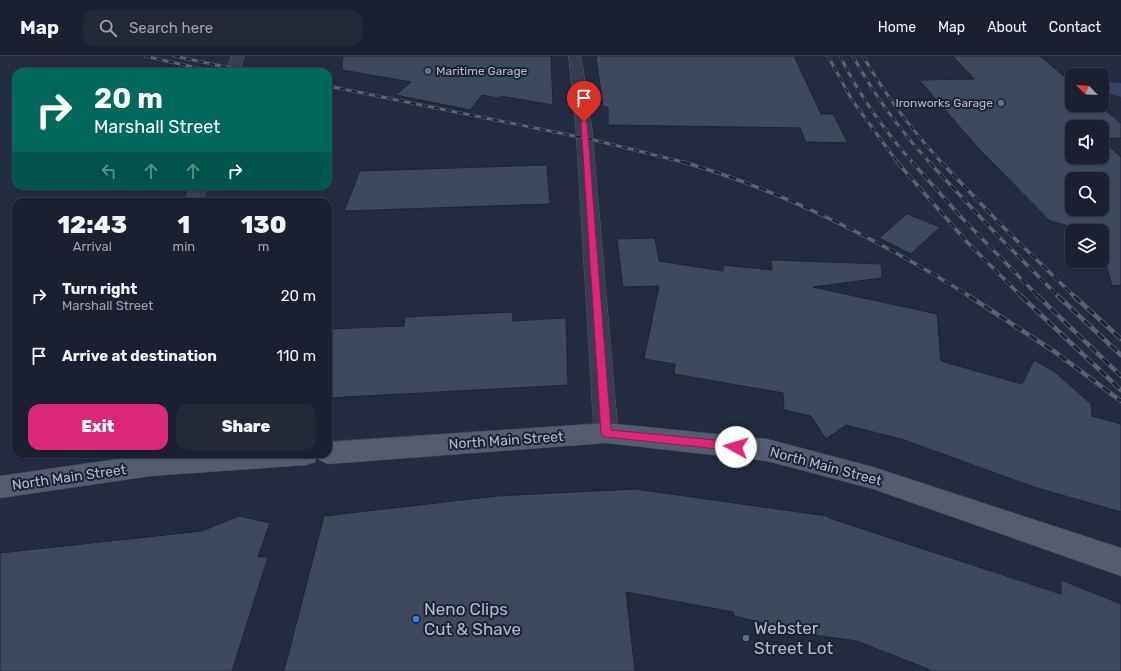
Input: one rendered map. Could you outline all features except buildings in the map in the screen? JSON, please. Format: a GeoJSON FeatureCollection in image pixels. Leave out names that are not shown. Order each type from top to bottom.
{"type":"FeatureCollection","features":[{"type":"Feature","properties":{"kind":"main road","name":"North Main Street"},"geometry":{"type":"LineString","coordinates":[[332,452],[606,433],[767,450],[873,478],[1121,562]]}},
{"type":"Feature","properties":{"kind":"main road","name":"North Main Street"},"geometry":{"type":"LineString","coordinates":[[0,487],[151,460],[203,458]]}},
{"type":"Feature","properties":{"kind":"street"},"geometry":{"type":"LineString","coordinates":[[234,68],[238,56]]}},
{"type":"Feature","properties":{"kind":"street"},"geometry":{"type":"LineString","coordinates":[[575,56],[586,150],[606,433]]}},
{"type":"Feature","properties":{"kind":"water"},"geometry":{"type":"Polygon","coordinates":[[[1109,82],[1121,83],[1121,97],[1109,93],[1109,82]]]}},
{"type":"Feature","properties":{"kind":"railway"},"geometry":{"type":"LineString","coordinates":[[145,56],[198,68]]}},
{"type":"Feature","properties":{"kind":"railway"},"geometry":{"type":"LineString","coordinates":[[174,56],[231,68]]}},
{"type":"Feature","properties":{"kind":"railway"},"geometry":{"type":"LineString","coordinates":[[828,56],[852,100],[898,163]]}},
{"type":"Feature","properties":{"kind":"railway"},"geometry":{"type":"LineString","coordinates":[[840,56],[855,85],[873,112],[913,163]]}},
{"type":"Feature","properties":{"kind":"railway"},"geometry":{"type":"LineString","coordinates":[[853,56],[888,112],[930,163]]}},
{"type":"Feature","properties":{"kind":"railway"},"geometry":{"type":"LineString","coordinates":[[863,56],[880,85],[920,138],[942,163]]}},
{"type":"Feature","properties":{"kind":"railway"},"geometry":{"type":"LineString","coordinates":[[332,87],[594,140],[683,162]]}},
{"type":"Feature","properties":{"kind":"railway"},"geometry":{"type":"LineString","coordinates":[[683,162],[758,187],[832,219],[902,256],[971,297]]}},
{"type":"Feature","properties":{"kind":"railway"},"geometry":{"type":"LineString","coordinates":[[897,162],[967,242],[1021,296]]}},
{"type":"Feature","properties":{"kind":"railway"},"geometry":{"type":"LineString","coordinates":[[912,162],[961,217],[1038,296]]}},
{"type":"Feature","properties":{"kind":"railway"},"geometry":{"type":"LineString","coordinates":[[929,162],[997,235],[1058,296]]}},
{"type":"Feature","properties":{"kind":"railway"},"geometry":{"type":"LineString","coordinates":[[941,162],[1007,231],[1075,297]]}},
{"type":"Feature","properties":{"kind":"railway"},"geometry":{"type":"LineString","coordinates":[[969,296],[1055,352],[1121,401]]}},
{"type":"Feature","properties":{"kind":"railway"},"geometry":{"type":"LineString","coordinates":[[1021,296],[1121,390]]}},
{"type":"Feature","properties":{"kind":"railway"},"geometry":{"type":"LineString","coordinates":[[1038,296],[1121,376]]}},
{"type":"Feature","properties":{"kind":"railway"},"geometry":{"type":"LineString","coordinates":[[1058,296],[1121,355]]}},
{"type":"Feature","properties":{"kind":"railway"},"geometry":{"type":"LineString","coordinates":[[1074,296],[1121,339]]}},
{"type":"Feature","properties":{"kind":"place","name":"Maritime Garage"},"geometry":{"type":"Point","coordinates":[428,71]}},
{"type":"Feature","properties":{"kind":"place","name":"Ironworks Garage"},"geometry":{"type":"Point","coordinates":[1001,103]}},
{"type":"Feature","properties":{"kind":"place","name":"Neno Clips Cut & Shave"},"geometry":{"type":"Point","coordinates":[416,619]}},
{"type":"Feature","properties":{"kind":"place","name":"Webster Street Lot"},"geometry":{"type":"Point","coordinates":[746,638]}},
{"type":"Feature","properties":{"kind":"route"},"geometry":{"type":"LineString","coordinates":[[584,122],[606,433],[736,447]]}}]}
